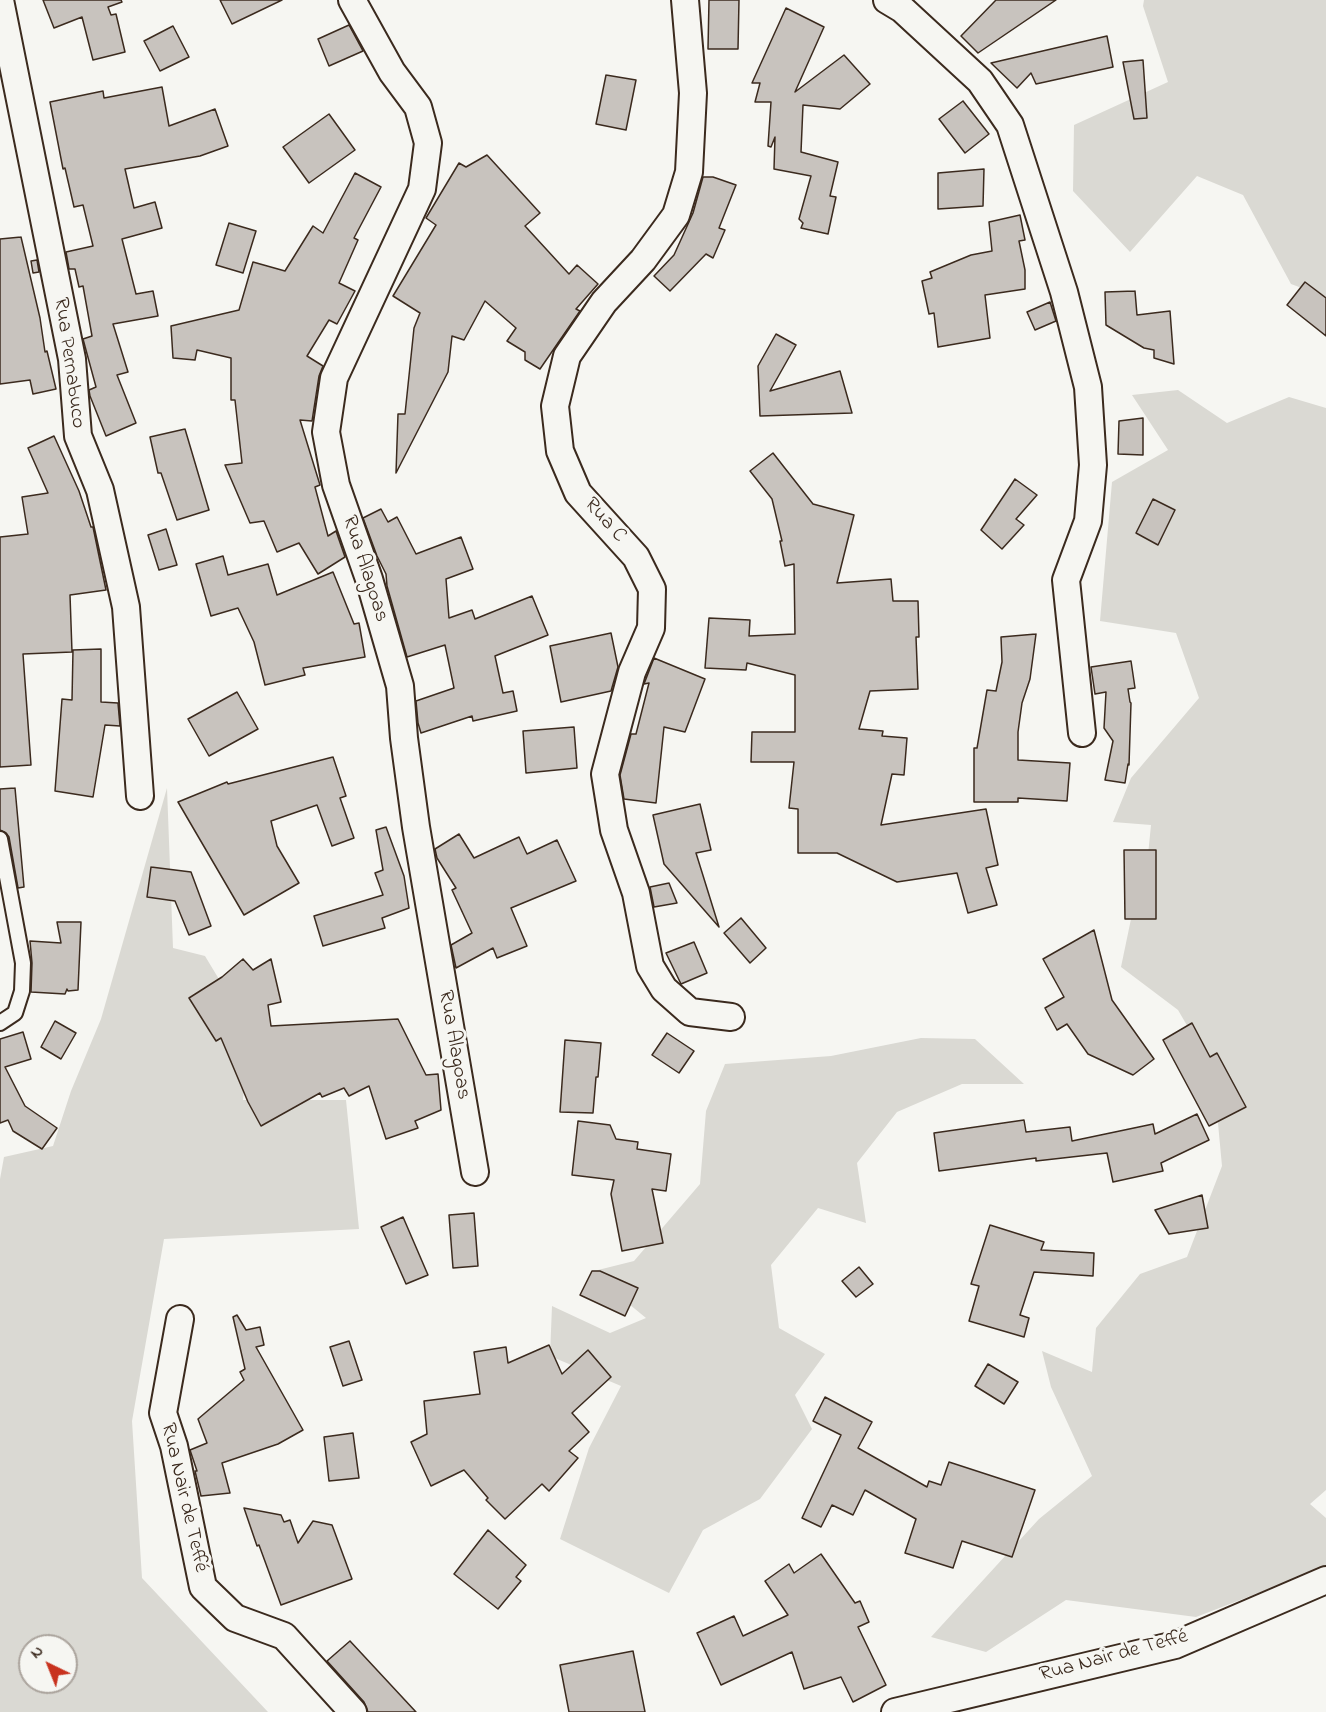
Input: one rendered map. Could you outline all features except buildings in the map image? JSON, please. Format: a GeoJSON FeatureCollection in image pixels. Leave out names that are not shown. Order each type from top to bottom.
{"type":"FeatureCollection","features":[{"type":"Feature","properties":{"kind":"street","name":"Rua Pernabuco"},"geometry":{"type":"LineString","coordinates":[[0,0],[72,359],[78,436],[100,490],[126,607],[140,796]]}},
{"type":"Feature","properties":{"kind":"street","name":"Rua Alagoas"},"geometry":{"type":"LineString","coordinates":[[352,0],[392,72],[418,107],[428,143],[422,189],[334,378],[326,432],[336,485],[369,579],[400,686],[404,738],[416,827],[475,1172]]}},
{"type":"Feature","properties":{"kind":"street","name":"Rua C"},"geometry":{"type":"LineString","coordinates":[[685,0],[693,93],[689,172],[676,215],[643,260],[604,302],[567,356],[555,406],[560,451],[578,492],[636,557],[652,589],[651,628],[632,672],[605,774],[614,830],[636,893],[650,966],[664,989],[690,1012],[731,1017]]}},
{"type":"Feature","properties":{"kind":"street"},"geometry":{"type":"LineString","coordinates":[[887,0],[903,9],[980,81],[1010,125],[1064,292],[1088,387],[1093,465],[1088,521],[1066,580],[1082,733]]}},
{"type":"Feature","properties":{"kind":"street","name":"Rua Nair de Teffé"},"geometry":{"type":"LineString","coordinates":[[180,1318],[163,1413],[174,1446],[203,1587],[235,1618],[284,1636],[353,1712]]}},
{"type":"Feature","properties":{"kind":"street","name":"Rua Nair de Teffé"},"geometry":{"type":"LineString","coordinates":[[896,1712],[1175,1645],[1326,1581]]}},
{"type":"Feature","properties":{"kind":"lane"},"geometry":{"type":"LineString","coordinates":[[0,839],[23,963],[22,991],[15,1013],[0,1023]]}},
{"type":"Feature","properties":{"kind":"shaded area"},"geometry":{"type":"Polygon","coordinates":[[[1144,0],[1326,0],[1326,297],[1291,284],[1243,195],[1197,176],[1130,252],[1073,191],[1074,125],[1168,82],[1143,6],[1144,0]]]}},
{"type":"Feature","properties":{"kind":"shaded area"},"geometry":{"type":"Polygon","coordinates":[[[1178,390],[1227,423],[1289,397],[1326,408],[1326,1490],[1310,1504],[1326,1518],[1326,1567],[1196,1617],[1066,1600],[986,1652],[931,1637],[1039,1519],[1092,1476],[1051,1387],[1042,1351],[1092,1372],[1096,1328],[1140,1274],[1187,1257],[1222,1166],[1213,1070],[1178,1010],[1121,967],[1136,895],[1148,855],[1151,825],[1113,822],[1131,778],[1199,698],[1176,633],[1100,621],[1112,482],[1168,450],[1132,395],[1178,390]]]}},
{"type":"Feature","properties":{"kind":"shaded area"},"geometry":{"type":"Polygon","coordinates":[[[167,788],[173,948],[205,956],[249,1029],[243,1100],[346,1100],[359,1229],[164,1239],[132,1421],[142,1578],[268,1712],[0,1712],[0,1179],[4,1157],[53,1146],[71,1091],[101,1019],[167,788]]]}},
{"type":"Feature","properties":{"kind":"shaded area"},"geometry":{"type":"Polygon","coordinates":[[[921,1038],[975,1039],[1024,1084],[962,1084],[897,1112],[857,1163],[866,1223],[818,1208],[771,1265],[779,1328],[825,1354],[795,1395],[812,1429],[760,1499],[703,1530],[669,1593],[560,1539],[589,1448],[621,1386],[550,1356],[552,1306],[610,1333],[646,1318],[590,1272],[634,1261],[700,1184],[706,1111],[725,1064],[831,1056],[921,1038]]]}}]}
